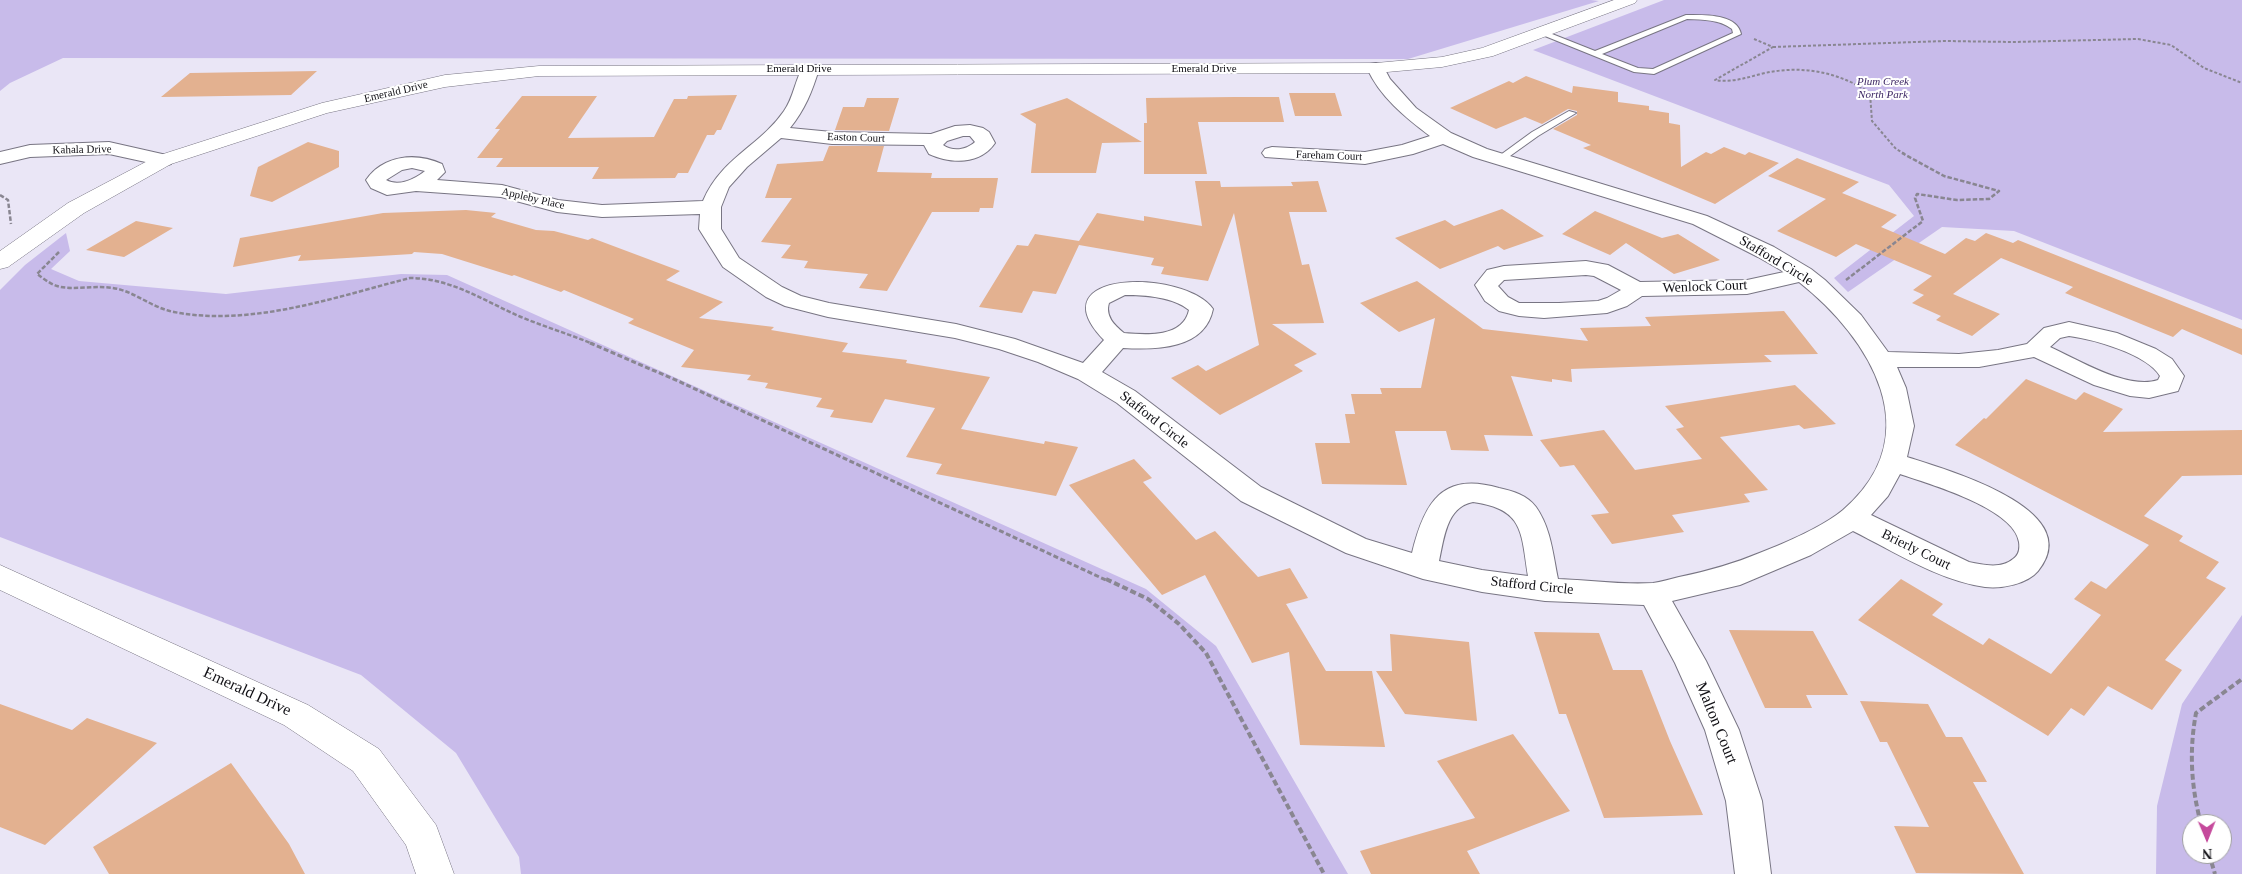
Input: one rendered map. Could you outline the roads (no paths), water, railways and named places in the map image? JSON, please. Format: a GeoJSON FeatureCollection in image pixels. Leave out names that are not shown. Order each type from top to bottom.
{"type":"FeatureCollection","features":[{"type":"Feature","properties":{"kind":"street","name":"Emerald Drive"},"geometry":{"type":"LineString","coordinates":[[0,262],[76,208],[164,160],[322,109],[445,81],[539,71],[1376,68],[1442,62],[1488,52],[1629,0]]}},
{"type":"Feature","properties":{"kind":"street","name":"Stafford Circle"},"geometry":{"type":"LineString","coordinates":[[810,69],[799,100],[777,132],[740,162],[720,185],[711,207],[710,229],[731,262],[774,292],[793,301],[828,310],[956,331],[1007,344],[1047,357],[1088,374],[1126,397],[1251,494],[1356,546],[1424,568],[1482,581],[1545,590],[1653,594],[1730,577],[1801,548],[1852,518],[1878,490],[1893,462],[1901,426],[1893,388],[1881,359],[1853,320],[1810,280],[1766,252],[1700,220],[1500,159],[1444,137],[1410,112],[1382,81],[1376,68]]}},
{"type":"Feature","properties":{"kind":"street","name":"Easton Court"},"geometry":{"type":"LineString","coordinates":[[777,132],[832,138],[935,140]]}},
{"type":"Feature","properties":{"kind":"street","name":"Fareham Court"},"geometry":{"type":"LineString","coordinates":[[1272,153],[1365,158],[1406,150],[1444,137]]}},
{"type":"Feature","properties":{"kind":"street","name":"Kahala Drive"},"geometry":{"type":"LineString","coordinates":[[0,158],[30,151],[109,148],[164,160]]}},
{"type":"Feature","properties":{"kind":"street","name":"Appleby Place"},"geometry":{"type":"LineString","coordinates":[[416,185],[502,192],[557,206],[602,211],[711,207]]}},
{"type":"Feature","properties":{"kind":"street","name":"Wenlock Court"},"geometry":{"type":"LineString","coordinates":[[1636,289],[1627,298],[1606,306],[1523,311],[1498,301],[1486,285],[1495,275],[1504,273],[1586,268],[1600,270],[1636,289],[1747,287],[1810,280]]}},
{"type":"Feature","properties":{"kind":"street"},"geometry":{"type":"LineString","coordinates":[[1881,359],[1968,362],[2013,356],[2036,349],[2043,338],[2057,330],[2071,329],[2090,331],[2158,360],[2167,368],[2172,376],[2169,385],[2158,389],[2142,390],[2106,380],[2036,349]]}},
{"type":"Feature","properties":{"kind":"street"},"geometry":{"type":"LineString","coordinates":[[1088,374],[1118,340]]}},
{"type":"Feature","properties":{"kind":"street","name":"Brierly Court"},"geometry":{"type":"LineString","coordinates":[[1852,518],[1933,560],[1960,571],[2003,576],[2017,572],[2028,564],[2035,542],[2030,529],[2003,504],[1974,490],[1893,462]]}},
{"type":"Feature","properties":{"kind":"street"},"geometry":{"type":"LineString","coordinates":[[1424,568],[1432,527],[1439,510],[1446,501],[1470,493],[1486,494],[1516,505],[1527,515],[1532,529],[1545,590]]}},
{"type":"Feature","properties":{"kind":"street","name":"Emerald Drive"},"geometry":{"type":"LineString","coordinates":[[0,577],[296,715],[366,760],[423,837],[435,874]]}},
{"type":"Feature","properties":{"kind":"street","name":"Malton Court"},"geometry":{"type":"LineString","coordinates":[[1653,594],[1690,661],[1722,730],[1744,801],[1746,869]]}},
{"type":"Feature","properties":{"kind":"lane"},"geometry":{"type":"LineString","coordinates":[[1539,32],[1595,54],[1637,70],[1654,72],[1736,34],[1736,28],[1729,23],[1714,18],[1686,17],[1595,54]]}},
{"type":"Feature","properties":{"kind":"lane"},"geometry":{"type":"LineString","coordinates":[[1500,159],[1535,134],[1572,113]]}},
{"type":"Feature","properties":{"kind":"park label","name":"Plum Creek North Park"},"geometry":{"type":"Point","coordinates":[1883,88]}}]}
